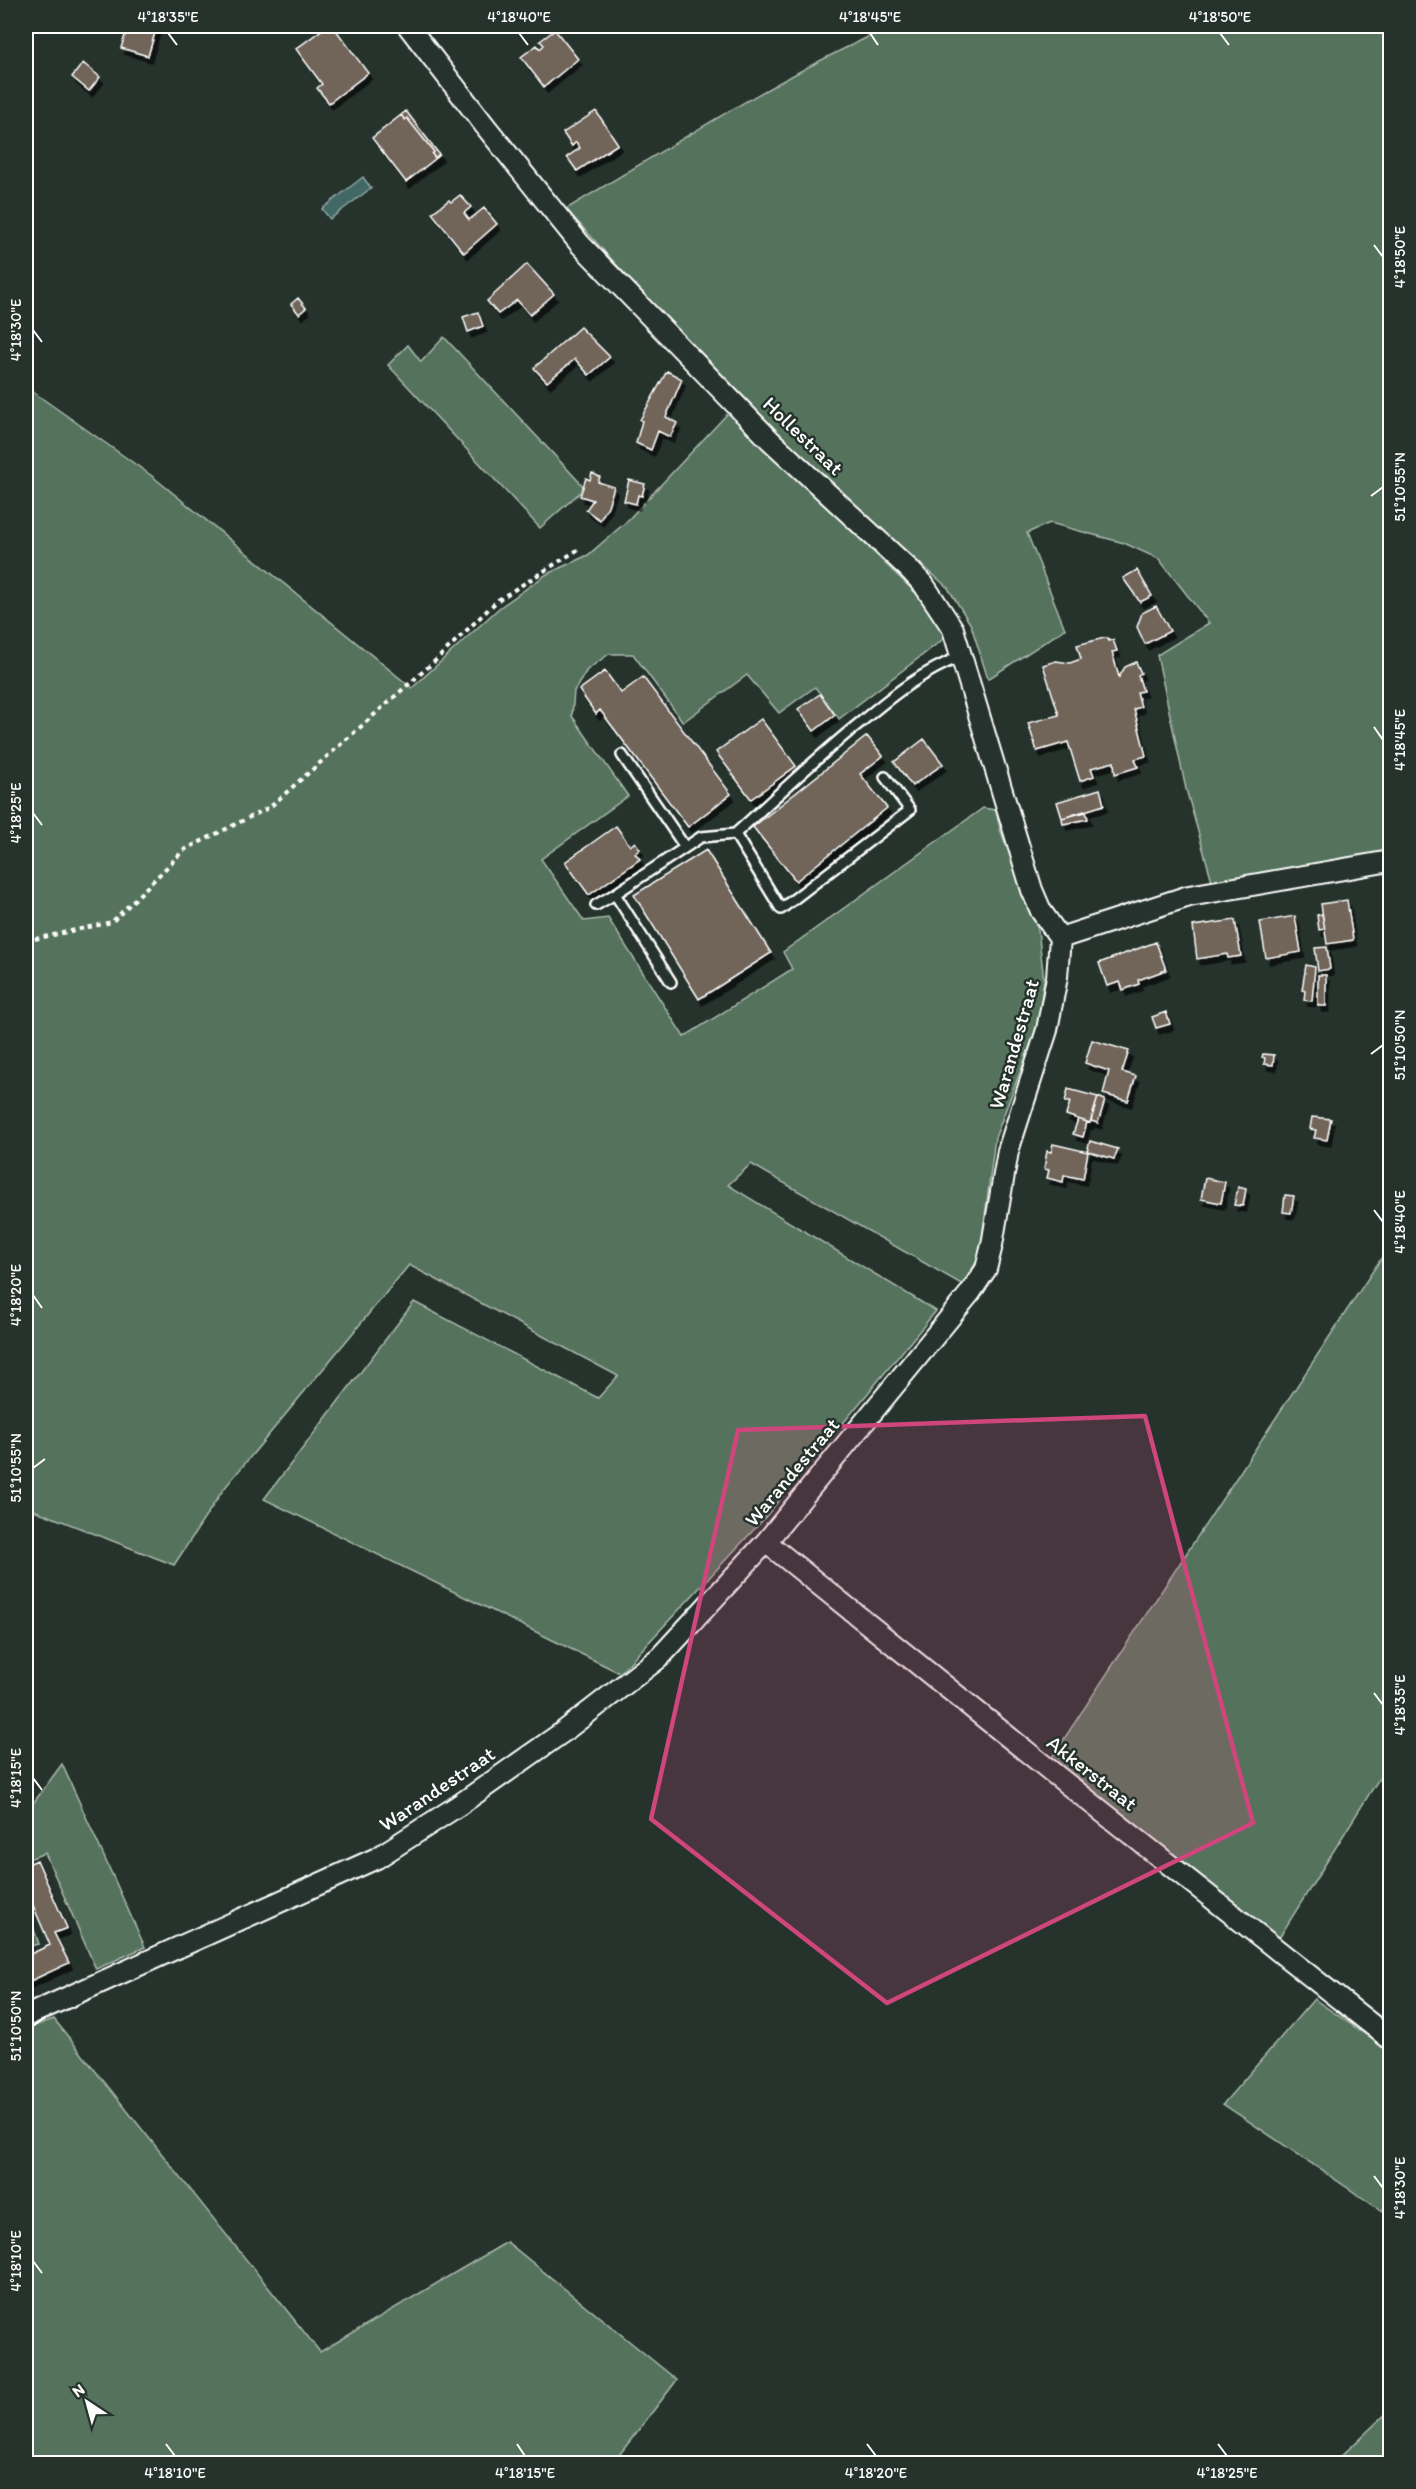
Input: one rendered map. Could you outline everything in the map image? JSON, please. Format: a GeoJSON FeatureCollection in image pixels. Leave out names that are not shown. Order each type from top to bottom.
{"type":"FeatureCollection","features":[{"type":"Feature","properties":{"kind":"street","name":"Hollestraat"},"geometry":{"type":"LineString","coordinates":[[408,26],[580,243],[770,440],[924,585],[953,629],[1032,890],[1041,911],[1060,938]]}},
{"type":"Feature","properties":{"kind":"street"},"geometry":{"type":"LineString","coordinates":[[1060,938],[1189,896],[1390,861]]}},
{"type":"Feature","properties":{"kind":"street","name":"Warandestraat"},"geometry":{"type":"LineString","coordinates":[[26,2016],[377,1858],[554,1739],[660,1657],[766,1542],[970,1293],[986,1269],[1008,1151],[1047,1030],[1058,977],[1060,938]]}},
{"type":"Feature","properties":{"kind":"street","name":"Akkerstraat"},"geometry":{"type":"LineString","coordinates":[[766,1542],[1390,2039]]}},
{"type":"Feature","properties":{"kind":"lane"},"geometry":{"type":"LineString","coordinates":[[596,905],[701,837],[735,834],[907,683],[938,665],[962,656]]}},
{"type":"Feature","properties":{"kind":"lane"},"geometry":{"type":"LineString","coordinates":[[622,755],[685,847]]}},
{"type":"Feature","properties":{"kind":"lane"},"geometry":{"type":"LineString","coordinates":[[735,834],[781,909],[910,810],[885,777]]}},
{"type":"Feature","properties":{"kind":"lane"},"geometry":{"type":"LineString","coordinates":[[615,894],[671,982]]}},
{"type":"Feature","properties":{"kind":"path"},"geometry":{"type":"LineString","coordinates":[[26,941],[112,922],[184,850],[270,807],[436,660],[498,600],[579,549]]}},
{"type":"Feature","properties":{"kind":"highlighted area"},"geometry":{"type":"Polygon","coordinates":[[[1145,1416],[1253,1823],[887,2003],[651,1819],[738,1430],[1145,1416]]]}},
{"type":"Feature","properties":{"kind":"green space"},"geometry":{"type":"Polygon","coordinates":[[[892,26],[1390,26],[1390,852],[1212,881],[1186,789],[1157,655],[1209,623],[1159,559],[1124,543],[1050,523],[1027,533],[1065,629],[988,679],[971,625],[948,588],[825,479],[679,334],[566,209],[767,89],[892,26]]]}},
{"type":"Feature","properties":{"kind":"green space"},"geometry":{"type":"Polygon","coordinates":[[[444,337],[585,488],[540,528],[388,365],[408,345],[421,362],[444,337]]]}},
{"type":"Feature","properties":{"kind":"green space"},"geometry":{"type":"Polygon","coordinates":[[[26,387],[152,476],[412,688],[499,608],[547,574],[588,555],[626,522],[729,412],[926,603],[946,637],[839,719],[815,687],[779,713],[747,675],[683,722],[633,654],[609,654],[587,670],[574,691],[572,716],[628,796],[541,859],[584,921],[608,918],[684,1037],[792,969],[783,952],[983,808],[996,810],[1000,829],[1038,930],[1044,980],[1037,1028],[995,1138],[980,1256],[963,1285],[751,1164],[728,1185],[936,1311],[762,1521],[620,1673],[264,1499],[414,1302],[598,1398],[618,1376],[409,1265],[223,1490],[174,1565],[26,1507],[26,387]]]}},
{"type":"Feature","properties":{"kind":"green space"},"geometry":{"type":"Polygon","coordinates":[[[1390,1245],[1390,1761],[1279,1938],[1050,1760],[1390,1245]]]}},
{"type":"Feature","properties":{"kind":"green space"},"geometry":{"type":"Polygon","coordinates":[[[62,1764],[145,1947],[96,1969],[45,1853],[26,1860],[26,1813],[62,1764]]]}},
{"type":"Feature","properties":{"kind":"green space"},"geometry":{"type":"Polygon","coordinates":[[[26,1907],[39,1944],[26,1947],[26,1907]]]}},
{"type":"Feature","properties":{"kind":"green space"},"geometry":{"type":"Polygon","coordinates":[[[1314,1999],[1390,2051],[1390,2201],[1382,2211],[1223,2104],[1314,1999]]]}},
{"type":"Feature","properties":{"kind":"green space"},"geometry":{"type":"Polygon","coordinates":[[[54,2019],[320,2352],[507,2242],[677,2380],[613,2463],[26,2463],[26,2029],[54,2019]]]}},
{"type":"Feature","properties":{"kind":"green space"},"geometry":{"type":"Polygon","coordinates":[[[1390,2410],[1390,2463],[1334,2463],[1390,2410]]]}},
{"type":"Feature","properties":{"kind":"water"},"geometry":{"type":"Polygon","coordinates":[[[363,177],[371,188],[330,219],[322,209],[363,177]]]}},
{"type":"Feature","properties":{"kind":"building"},"geometry":{"type":"Polygon","coordinates":[[[128,26],[157,26],[148,56],[121,48],[128,26]]]}},
{"type":"Feature","properties":{"kind":"building"},"geometry":{"type":"Polygon","coordinates":[[[327,26],[333,26],[368,73],[329,103],[317,88],[322,84],[296,49],[327,26]]]}},
{"type":"Feature","properties":{"kind":"building"},"geometry":{"type":"Polygon","coordinates":[[[555,30],[578,59],[544,87],[521,57],[537,45],[540,49],[544,45],[540,41],[555,30]]]}},
{"type":"Feature","properties":{"kind":"building"},"geometry":{"type":"Polygon","coordinates":[[[83,63],[100,77],[89,91],[72,77],[83,63]]]}},
{"type":"Feature","properties":{"kind":"building"},"geometry":{"type":"Polygon","coordinates":[[[406,111],[439,154],[435,158],[432,154],[434,152],[407,118],[405,120],[401,115],[406,111]]]}},
{"type":"Feature","properties":{"kind":"building"},"geometry":{"type":"Polygon","coordinates":[[[596,111],[618,144],[577,171],[567,157],[580,148],[576,142],[572,146],[563,133],[596,111]]]}},
{"type":"Feature","properties":{"kind":"building"},"geometry":{"type":"Polygon","coordinates":[[[401,115],[405,120],[407,118],[434,152],[432,154],[435,158],[440,155],[406,182],[372,138],[401,115]]]}},
{"type":"Feature","properties":{"kind":"building"},"geometry":{"type":"Polygon","coordinates":[[[460,195],[471,207],[464,213],[469,220],[484,208],[497,224],[464,253],[432,213],[460,195]]]}},
{"type":"Feature","properties":{"kind":"building"},"geometry":{"type":"Polygon","coordinates":[[[527,264],[554,294],[530,315],[517,300],[498,314],[487,301],[527,264]]]}},
{"type":"Feature","properties":{"kind":"building"},"geometry":{"type":"Polygon","coordinates":[[[298,298],[306,308],[299,314],[291,304],[298,298]]]}},
{"type":"Feature","properties":{"kind":"building"},"geometry":{"type":"Polygon","coordinates":[[[478,312],[483,326],[468,332],[463,317],[478,312]]]}},
{"type":"Feature","properties":{"kind":"building"},"geometry":{"type":"Polygon","coordinates":[[[580,327],[610,357],[589,375],[575,359],[547,382],[534,368],[580,327]]]}},
{"type":"Feature","properties":{"kind":"building"},"geometry":{"type":"Polygon","coordinates":[[[667,371],[682,379],[666,417],[677,423],[670,437],[658,431],[651,450],[636,443],[642,421],[640,420],[667,371]]]}},
{"type":"Feature","properties":{"kind":"building"},"geometry":{"type":"Polygon","coordinates":[[[592,473],[600,477],[598,482],[614,487],[608,506],[600,520],[586,510],[593,500],[580,496],[586,478],[590,480],[592,473]]]}},
{"type":"Feature","properties":{"kind":"building"},"geometry":{"type":"Polygon","coordinates":[[[629,480],[645,484],[642,496],[638,495],[636,504],[624,501],[629,480]]]}},
{"type":"Feature","properties":{"kind":"building"},"geometry":{"type":"Polygon","coordinates":[[[1137,570],[1152,596],[1140,602],[1123,578],[1137,570]]]}},
{"type":"Feature","properties":{"kind":"building"},"geometry":{"type":"Polygon","coordinates":[[[1156,606],[1170,631],[1145,644],[1137,627],[1142,613],[1156,606]]]}},
{"type":"Feature","properties":{"kind":"building"},"geometry":{"type":"Polygon","coordinates":[[[1108,638],[1109,641],[1113,640],[1117,651],[1112,652],[1119,677],[1125,667],[1136,662],[1141,673],[1138,675],[1143,691],[1137,692],[1141,707],[1134,709],[1146,756],[1135,759],[1138,767],[1115,774],[1114,762],[1091,768],[1094,776],[1080,781],[1068,742],[1037,751],[1028,723],[1059,715],[1043,665],[1056,661],[1070,663],[1081,659],[1077,645],[1108,638]]]}},
{"type":"Feature","properties":{"kind":"building"},"geometry":{"type":"Polygon","coordinates":[[[605,671],[621,693],[643,677],[731,794],[688,827],[600,710],[596,714],[579,690],[605,671]]]}},
{"type":"Feature","properties":{"kind":"building"},"geometry":{"type":"Polygon","coordinates":[[[820,694],[835,715],[814,731],[798,709],[820,694]]]}},
{"type":"Feature","properties":{"kind":"building"},"geometry":{"type":"Polygon","coordinates":[[[761,719],[796,766],[751,799],[716,752],[761,719]]]}},
{"type":"Feature","properties":{"kind":"building"},"geometry":{"type":"Polygon","coordinates":[[[867,736],[883,756],[860,774],[887,808],[796,881],[753,827],[867,736]]]}},
{"type":"Feature","properties":{"kind":"building"},"geometry":{"type":"Polygon","coordinates":[[[924,739],[943,764],[912,786],[894,762],[924,739]]]}},
{"type":"Feature","properties":{"kind":"building"},"geometry":{"type":"Polygon","coordinates":[[[1100,789],[1104,805],[1062,818],[1057,802],[1100,789]]]}},
{"type":"Feature","properties":{"kind":"building"},"geometry":{"type":"Polygon","coordinates":[[[1086,812],[1088,819],[1063,824],[1062,818],[1086,812]]]}},
{"type":"Feature","properties":{"kind":"building"},"geometry":{"type":"Polygon","coordinates":[[[616,826],[630,846],[635,842],[640,849],[635,853],[640,859],[589,895],[565,862],[616,826]]]}},
{"type":"Feature","properties":{"kind":"building"},"geometry":{"type":"Polygon","coordinates":[[[706,850],[771,953],[699,999],[634,895],[706,850]]]}},
{"type":"Feature","properties":{"kind":"building"},"geometry":{"type":"Polygon","coordinates":[[[1347,900],[1353,940],[1327,944],[1321,904],[1347,900]]]}},
{"type":"Feature","properties":{"kind":"building"},"geometry":{"type":"Polygon","coordinates":[[[1322,914],[1325,929],[1319,930],[1317,915],[1322,914]]]}},
{"type":"Feature","properties":{"kind":"building"},"geometry":{"type":"Polygon","coordinates":[[[1295,916],[1301,952],[1266,958],[1260,922],[1295,916]]]}},
{"type":"Feature","properties":{"kind":"building"},"geometry":{"type":"Polygon","coordinates":[[[1235,920],[1241,956],[1228,958],[1227,954],[1197,959],[1193,926],[1235,920]]]}},
{"type":"Feature","properties":{"kind":"building"},"geometry":{"type":"Polygon","coordinates":[[[1156,942],[1166,970],[1138,980],[1139,984],[1123,990],[1120,982],[1107,986],[1099,963],[1156,942]]]}},
{"type":"Feature","properties":{"kind":"building"},"geometry":{"type":"Polygon","coordinates":[[[1327,947],[1330,969],[1318,971],[1315,948],[1327,947]]]}},
{"type":"Feature","properties":{"kind":"building"},"geometry":{"type":"Polygon","coordinates":[[[1306,965],[1315,967],[1312,1001],[1304,1000],[1305,991],[1302,990],[1306,965]]]}},
{"type":"Feature","properties":{"kind":"building"},"geometry":{"type":"Polygon","coordinates":[[[1318,975],[1326,975],[1326,1006],[1318,1006],[1318,975]]]}},
{"type":"Feature","properties":{"kind":"building"},"geometry":{"type":"Polygon","coordinates":[[[1166,1012],[1170,1024],[1156,1028],[1152,1017],[1166,1012]]]}},
{"type":"Feature","properties":{"kind":"building"},"geometry":{"type":"Polygon","coordinates":[[[1092,1040],[1129,1051],[1122,1072],[1136,1076],[1128,1101],[1103,1094],[1109,1071],[1085,1063],[1092,1040]]]}},
{"type":"Feature","properties":{"kind":"building"},"geometry":{"type":"Polygon","coordinates":[[[1263,1054],[1274,1055],[1273,1065],[1264,1064],[1263,1054]]]}},
{"type":"Feature","properties":{"kind":"building"},"geometry":{"type":"Polygon","coordinates":[[[1068,1089],[1098,1097],[1090,1123],[1066,1115],[1070,1102],[1065,1102],[1068,1089]]]}},
{"type":"Feature","properties":{"kind":"building"},"geometry":{"type":"Polygon","coordinates":[[[1098,1097],[1105,1100],[1098,1123],[1091,1121],[1098,1097]]]}},
{"type":"Feature","properties":{"kind":"building"},"geometry":{"type":"Polygon","coordinates":[[[1312,1117],[1331,1119],[1327,1140],[1314,1138],[1316,1130],[1310,1129],[1312,1117]]]}},
{"type":"Feature","properties":{"kind":"building"},"geometry":{"type":"Polygon","coordinates":[[[1078,1119],[1087,1122],[1083,1137],[1073,1134],[1078,1119]]]}},
{"type":"Feature","properties":{"kind":"building"},"geometry":{"type":"Polygon","coordinates":[[[1090,1141],[1118,1149],[1114,1159],[1087,1151],[1090,1141]]]}},
{"type":"Feature","properties":{"kind":"building"},"geometry":{"type":"Polygon","coordinates":[[[1053,1144],[1088,1152],[1083,1179],[1064,1175],[1063,1182],[1047,1178],[1049,1170],[1044,1169],[1047,1151],[1051,1152],[1053,1144]]]}},
{"type":"Feature","properties":{"kind":"building"},"geometry":{"type":"Polygon","coordinates":[[[1205,1178],[1225,1182],[1221,1203],[1201,1199],[1205,1178]]]}},
{"type":"Feature","properties":{"kind":"building"},"geometry":{"type":"Polygon","coordinates":[[[1238,1187],[1246,1189],[1243,1206],[1234,1205],[1238,1187]]]}},
{"type":"Feature","properties":{"kind":"building"},"geometry":{"type":"Polygon","coordinates":[[[1285,1195],[1294,1196],[1291,1213],[1283,1212],[1285,1195]]]}},
{"type":"Feature","properties":{"kind":"building"},"geometry":{"type":"Polygon","coordinates":[[[37,1860],[67,1928],[54,1933],[69,1963],[26,1983],[26,1956],[50,1945],[26,1889],[26,1865],[37,1860]]]}}]}
